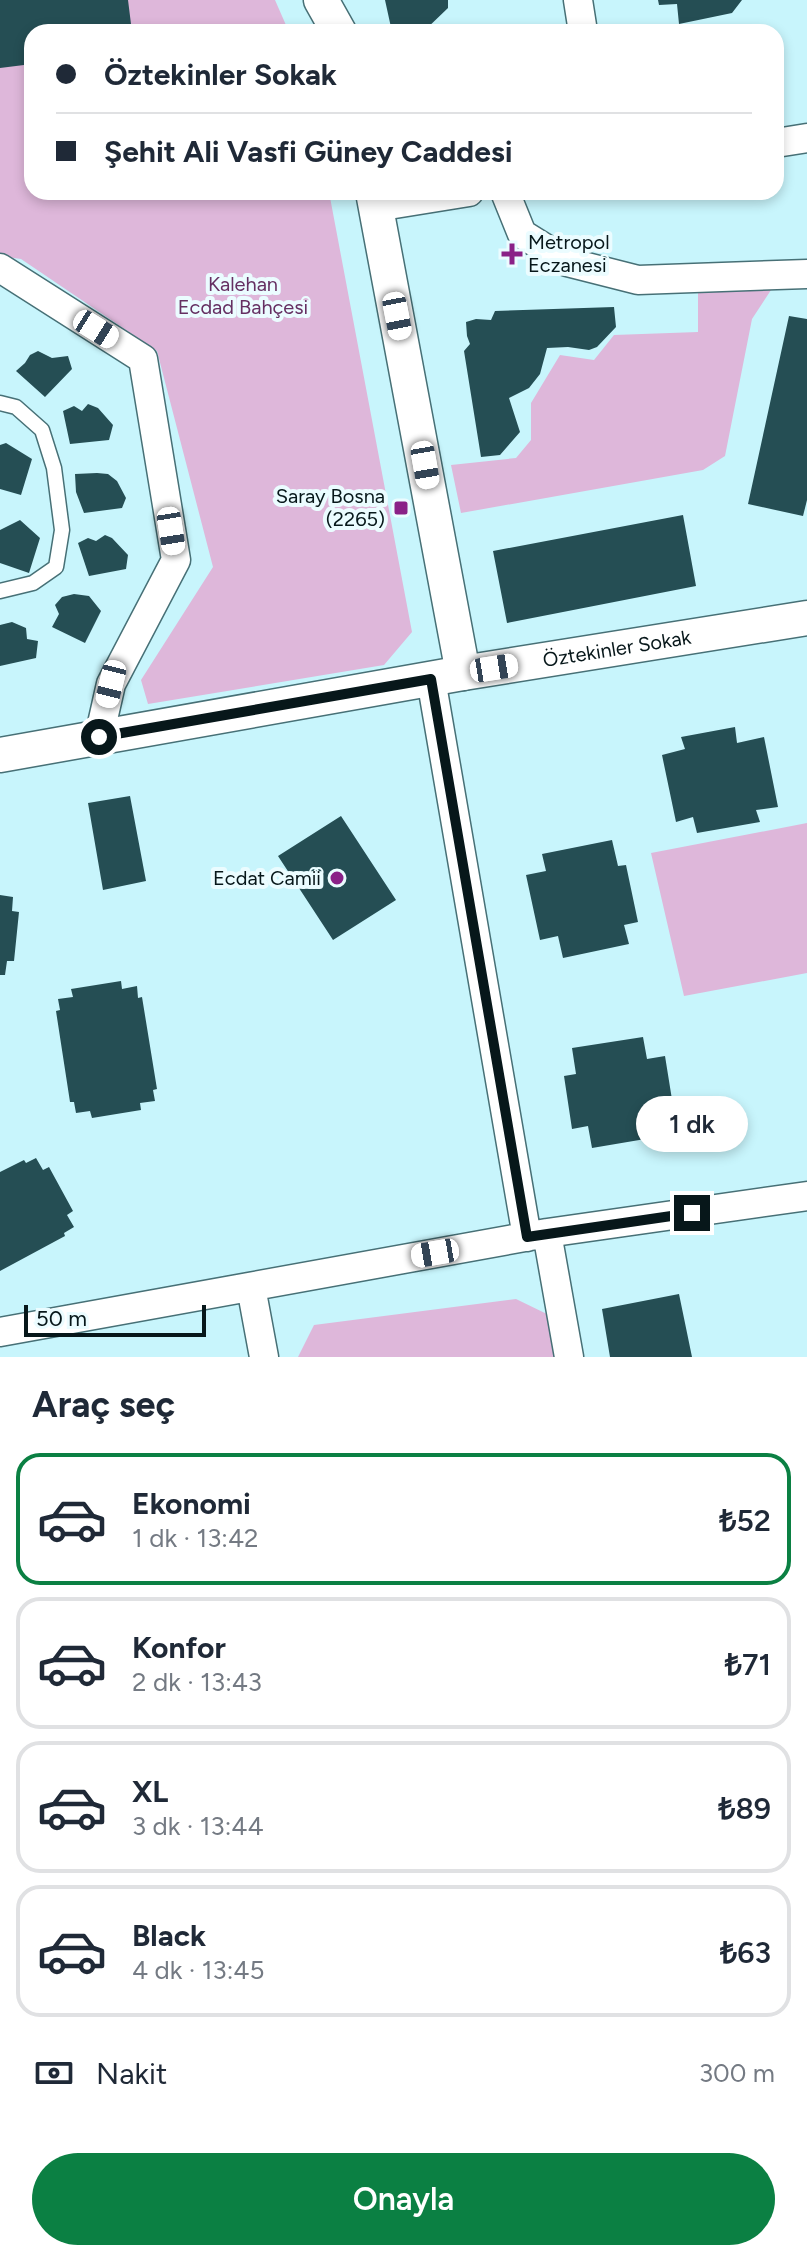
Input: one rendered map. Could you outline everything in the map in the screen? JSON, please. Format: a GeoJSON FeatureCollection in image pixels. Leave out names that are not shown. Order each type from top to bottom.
{"type":"FeatureCollection","features":[{"type":"Feature","properties":{"kind":"street"},"geometry":{"type":"LineString","coordinates":[[321,0],[334,24]]}},
{"type":"Feature","properties":{"kind":"street"},"geometry":{"type":"LineString","coordinates":[[578,0],[582,24]]}},
{"type":"Feature","properties":{"kind":"street"},"geometry":{"type":"LineString","coordinates":[[784,142],[807,138]]}},
{"type":"Feature","properties":{"kind":"street"},"geometry":{"type":"LineString","coordinates":[[375,200],[447,676],[537,1235],[569,1357]]}},
{"type":"Feature","properties":{"kind":"street"},"geometry":{"type":"LineString","coordinates":[[508,200],[522,234],[567,262],[638,280],[807,274]]}},
{"type":"Feature","properties":{"kind":"street"},"geometry":{"type":"LineString","coordinates":[[0,268],[143,359],[176,560],[111,684],[99,737]]}},
{"type":"Feature","properties":{"kind":"street","name":"Öztekinler Sokak"},"geometry":{"type":"LineString","coordinates":[[0,755],[447,676],[807,618]]}},
{"type":"Feature","properties":{"kind":"street"},"geometry":{"type":"LineString","coordinates":[[0,1332],[537,1235],[807,1196]]}},
{"type":"Feature","properties":{"kind":"street"},"geometry":{"type":"LineString","coordinates":[[251,1287],[264,1357]]}},
{"type":"Feature","properties":{"kind":"lane"},"geometry":{"type":"LineString","coordinates":[[0,403],[16,407],[42,430],[54,468],[62,530],[56,567],[33,583],[0,591]]}},
{"type":"Feature","properties":{"kind":"green space","name":"Kalehan Ecdad Bahçesi"},"geometry":{"type":"Polygon","coordinates":[[[0,0],[275,0],[286,24],[24,24],[24,200],[331,200],[412,632],[384,665],[148,704],[141,680],[213,567],[157,351],[21,259],[0,256],[0,0]]]}},
{"type":"Feature","properties":{"kind":"green space"},"geometry":{"type":"Polygon","coordinates":[[[698,290],[771,290],[752,319],[725,456],[703,470],[461,513],[451,465],[516,458],[531,440],[531,403],[560,355],[594,360],[614,335],[698,332],[698,290]]]}},
{"type":"Feature","properties":{"kind":"green space"},"geometry":{"type":"Polygon","coordinates":[[[807,823],[807,973],[684,996],[651,853],[807,823]]]}},
{"type":"Feature","properties":{"kind":"green space"},"geometry":{"type":"Polygon","coordinates":[[[516,1299],[551,1316],[558,1357],[298,1357],[314,1325],[516,1299]]]}},
{"type":"Feature","properties":{"kind":"building"},"geometry":{"type":"Polygon","coordinates":[[[0,0],[128,0],[131,24],[24,24],[24,65],[0,68],[0,0]]]}},
{"type":"Feature","properties":{"kind":"building"},"geometry":{"type":"Polygon","coordinates":[[[385,0],[448,0],[448,8],[431,24],[390,24],[385,0]]]}},
{"type":"Feature","properties":{"kind":"building"},"geometry":{"type":"Polygon","coordinates":[[[658,0],[742,0],[732,13],[679,24],[677,4],[659,5],[658,0]]]}},
{"type":"Feature","properties":{"kind":"building"},"geometry":{"type":"Polygon","coordinates":[[[614,307],[616,327],[597,347],[589,350],[547,348],[540,374],[529,388],[509,398],[520,432],[500,455],[481,457],[464,351],[470,344],[466,322],[491,320],[495,311],[614,307]]]}},
{"type":"Feature","properties":{"kind":"building"},"geometry":{"type":"Polygon","coordinates":[[[789,316],[807,319],[807,500],[803,516],[748,504],[789,316]]]}},
{"type":"Feature","properties":{"kind":"building"},"geometry":{"type":"Polygon","coordinates":[[[38,351],[52,358],[68,356],[72,369],[45,397],[16,371],[30,355],[38,351]]]}},
{"type":"Feature","properties":{"kind":"building"},"geometry":{"type":"Polygon","coordinates":[[[88,404],[98,408],[113,425],[109,440],[70,444],[63,411],[74,406],[82,411],[88,404]]]}},
{"type":"Feature","properties":{"kind":"building"},"geometry":{"type":"Polygon","coordinates":[[[6,443],[32,459],[21,495],[0,489],[0,445],[6,443]]]}},
{"type":"Feature","properties":{"kind":"building"},"geometry":{"type":"Polygon","coordinates":[[[75,474],[108,474],[117,481],[126,498],[122,508],[84,513],[76,492],[75,474]]]}},
{"type":"Feature","properties":{"kind":"building"},"geometry":{"type":"Polygon","coordinates":[[[683,515],[696,586],[507,623],[493,551],[683,515]]]}},
{"type":"Feature","properties":{"kind":"building"},"geometry":{"type":"Polygon","coordinates":[[[20,520],[40,538],[29,573],[0,563],[0,530],[20,520]]]}},
{"type":"Feature","properties":{"kind":"building"},"geometry":{"type":"Polygon","coordinates":[[[105,535],[128,555],[126,569],[89,576],[78,543],[88,538],[96,541],[105,535]]]}},
{"type":"Feature","properties":{"kind":"building"},"geometry":{"type":"Polygon","coordinates":[[[74,594],[89,596],[101,611],[85,643],[52,627],[59,614],[55,605],[62,597],[74,594]]]}},
{"type":"Feature","properties":{"kind":"building"},"geometry":{"type":"Polygon","coordinates":[[[12,622],[26,628],[27,639],[38,641],[36,658],[0,666],[0,625],[12,622]]]}},
{"type":"Feature","properties":{"kind":"building"},"geometry":{"type":"Polygon","coordinates":[[[735,727],[737,743],[764,737],[778,807],[756,810],[760,822],[697,833],[693,817],[676,822],[662,755],[685,749],[681,737],[735,727]]]}},
{"type":"Feature","properties":{"kind":"building"},"geometry":{"type":"Polygon","coordinates":[[[130,796],[146,881],[103,890],[88,803],[130,796]]]}},
{"type":"Feature","properties":{"kind":"building","name":"Ecdat Camii"},"geometry":{"type":"Polygon","coordinates":[[[341,816],[396,900],[333,940],[278,856],[341,816]]]}},
{"type":"Feature","properties":{"kind":"building"},"geometry":{"type":"Polygon","coordinates":[[[612,840],[618,866],[626,865],[638,922],[624,925],[629,944],[563,958],[558,936],[540,940],[526,875],[546,871],[542,854],[612,840]]]}},
{"type":"Feature","properties":{"kind":"building"},"geometry":{"type":"Polygon","coordinates":[[[0,895],[13,897],[12,911],[19,912],[14,961],[7,961],[5,975],[0,975],[0,895]]]}},
{"type":"Feature","properties":{"kind":"building"},"geometry":{"type":"Polygon","coordinates":[[[121,981],[122,989],[137,986],[138,998],[142,997],[157,1089],[153,1090],[155,1101],[140,1103],[141,1110],[92,1118],[90,1111],[76,1113],[74,1102],[70,1102],[56,1011],[60,1010],[58,999],[73,997],[71,989],[121,981]]]}},
{"type":"Feature","properties":{"kind":"building"},"geometry":{"type":"Polygon","coordinates":[[[643,1037],[647,1059],[665,1056],[674,1112],[655,1114],[663,1136],[592,1148],[588,1126],[572,1129],[564,1076],[576,1074],[572,1048],[643,1037]]]}},
{"type":"Feature","properties":{"kind":"building"},"geometry":{"type":"Polygon","coordinates":[[[36,1158],[43,1170],[49,1167],[73,1211],[67,1215],[74,1227],[64,1233],[65,1236],[0,1271],[0,1172],[24,1160],[26,1163],[36,1158]]]}},
{"type":"Feature","properties":{"kind":"building"},"geometry":{"type":"Polygon","coordinates":[[[679,1294],[692,1357],[610,1357],[602,1309],[679,1294]]]}},
{"type":"Feature","properties":{"kind":"place","name":"Metropol Eczanesi"},"geometry":{"type":"Point","coordinates":[512,254]}},
{"type":"Feature","properties":{"kind":"place","name":"Saray Bosna (2265)"},"geometry":{"type":"Point","coordinates":[401,508]}},
{"type":"Feature","properties":{"kind":"place","name":"Ecdat Camii"},"geometry":{"type":"Point","coordinates":[337,878]}},
{"type":"Feature","properties":{"kind":"route"},"geometry":{"type":"LineString","coordinates":[[99,737],[431,679],[527,1237],[692,1213]]}}]}
